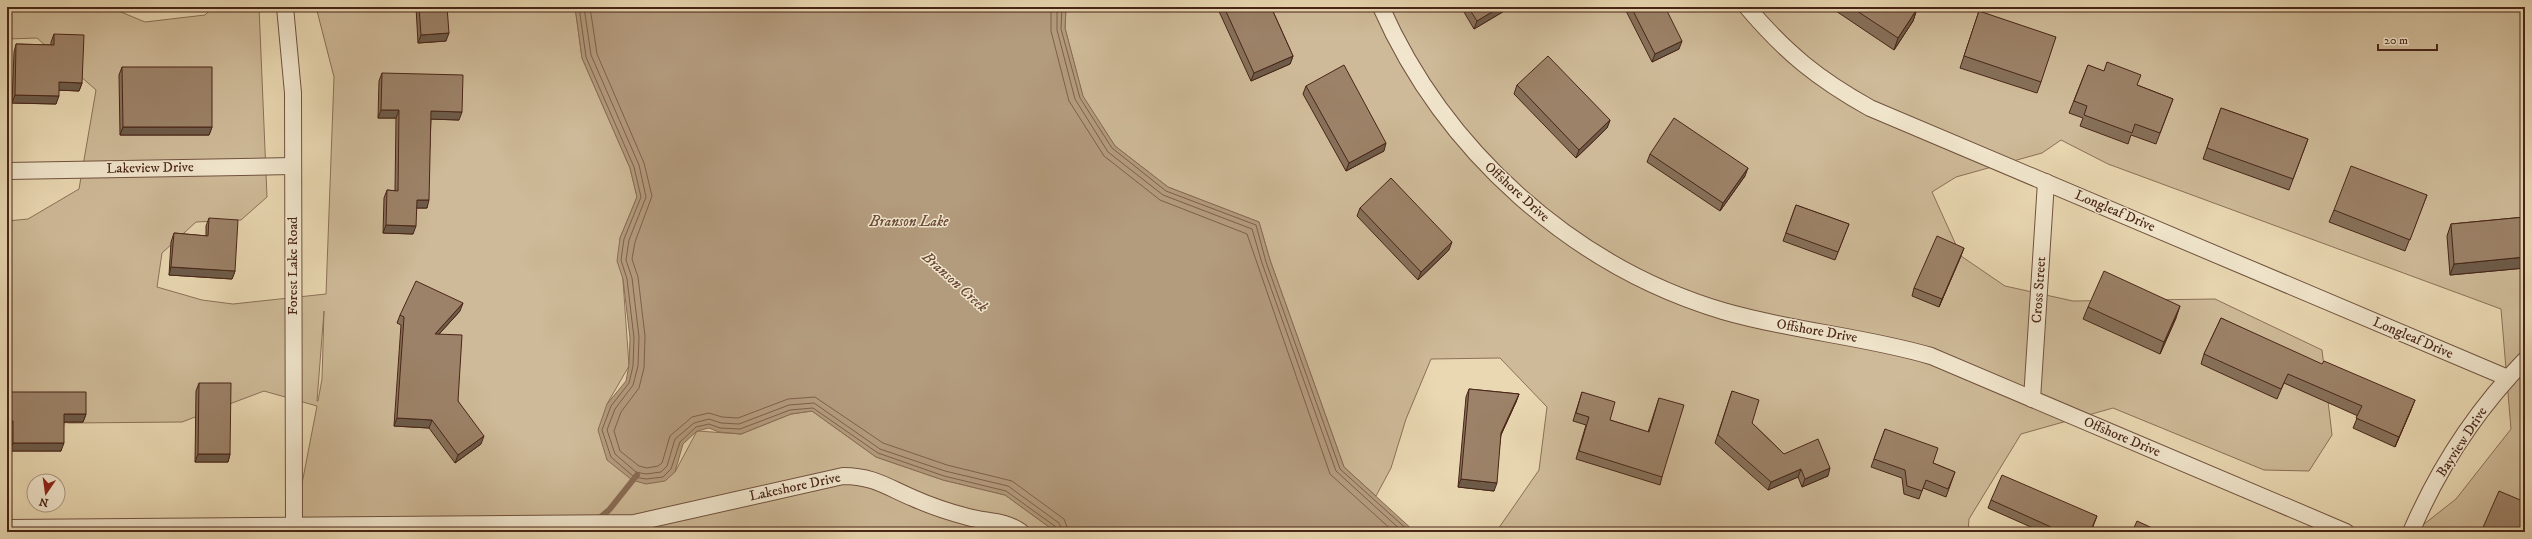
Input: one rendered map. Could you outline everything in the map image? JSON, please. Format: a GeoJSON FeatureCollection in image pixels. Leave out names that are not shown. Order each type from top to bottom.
{"type":"FeatureCollection","features":[{"type":"Feature","properties":{"kind":"street","name":"Forest Lake Road"},"geometry":{"type":"LineString","coordinates":[[285,7],[293,92],[294,525]]}},
{"type":"Feature","properties":{"kind":"street","name":"Offshore Drive"},"geometry":{"type":"LineString","coordinates":[[1381,7],[1410,66],[1440,110],[1465,142],[1492,172],[1533,208],[1599,255],[1670,292],[1721,310],[1760,321],[1892,345],[1931,356],[2346,532]]}},
{"type":"Feature","properties":{"kind":"street","name":"Longleaf Drive"},"geometry":{"type":"LineString","coordinates":[[1748,7],[1772,37],[1797,60],[1834,89],[1870,108],[2508,378]]}},
{"type":"Feature","properties":{"kind":"street","name":"Lakeview Drive"},"geometry":{"type":"LineString","coordinates":[[7,171],[293,166]]}},
{"type":"Feature","properties":{"kind":"street","name":"Cross Street"},"geometry":{"type":"LineString","coordinates":[[2032,399],[2046,182]]}},
{"type":"Feature","properties":{"kind":"street","name":"Bayview Drive"},"geometry":{"type":"LineString","coordinates":[[2411,532],[2445,465],[2474,420],[2508,378],[2525,360]]}},
{"type":"Feature","properties":{"kind":"street","name":"Lakeshore Drive"},"geometry":{"type":"LineString","coordinates":[[7,528],[294,525],[636,528],[826,479],[857,476],[870,478],[895,488],[931,506],[970,517],[997,522],[1014,527],[1021,532]]}},
{"type":"Feature","properties":{"kind":"shaded area"},"geometry":{"type":"Polygon","coordinates":[[[7,7],[109,7],[145,22],[205,15],[213,7],[259,7],[267,197],[241,220],[196,222],[162,253],[157,287],[202,300],[233,304],[326,294],[334,77],[316,7],[575,7],[582,58],[630,168],[637,197],[620,238],[629,366],[607,404],[675,472],[697,431],[741,434],[791,414],[812,411],[876,457],[943,480],[1005,495],[1056,532],[302,532],[294,525],[317,406],[264,391],[182,422],[70,423],[7,417],[7,221],[28,219],[79,189],[96,90],[37,38],[7,39],[7,7]],[[324,311],[317,401],[322,379],[324,311]]]}},
{"type":"Feature","properties":{"kind":"shaded area"},"geometry":{"type":"Polygon","coordinates":[[[1066,7],[2525,7],[2525,532],[2414,532],[2456,499],[2511,429],[2501,309],[2108,164],[2061,140],[2042,153],[1956,177],[1932,192],[1961,256],[2005,286],[2073,301],[2215,299],[2322,350],[2332,435],[2309,471],[2264,470],[2113,408],[2021,434],[1969,519],[1968,532],[1496,532],[1539,470],[1547,407],[1500,358],[1431,359],[1406,419],[1391,468],[1376,496],[1344,467],[1270,260],[1259,222],[1168,187],[1115,146],[1083,97],[1065,28],[1066,7]]]}},
{"type":"Feature","properties":{"kind":"water","name":"Branson Lake"},"geometry":{"type":"Polygon","coordinates":[[[575,7],[1066,7],[1065,28],[1083,96],[1115,146],[1168,187],[1259,222],[1270,260],[1344,467],[1415,532],[1056,532],[1005,495],[943,480],[876,457],[812,411],[791,414],[741,434],[719,432],[709,428],[697,431],[683,444],[675,472],[665,481],[646,484],[632,480],[607,460],[598,430],[607,404],[626,381],[629,365],[630,338],[623,279],[617,261],[620,238],[637,197],[630,168],[582,58],[575,7]]]}},
{"type":"Feature","properties":{"kind":"building"},"geometry":{"type":"Polygon","coordinates":[[[419,7],[447,7],[449,33],[421,35],[419,7]]]}},
{"type":"Feature","properties":{"kind":"building"},"geometry":{"type":"Polygon","coordinates":[[[1224,7],[1271,7],[1293,56],[1254,73],[1224,7]]]}},
{"type":"Feature","properties":{"kind":"building"},"geometry":{"type":"Polygon","coordinates":[[[1468,7],[1500,7],[1477,21],[1468,7]]]}},
{"type":"Feature","properties":{"kind":"building"},"geometry":{"type":"Polygon","coordinates":[[[1631,7],[1665,7],[1682,41],[1655,54],[1631,7]]]}},
{"type":"Feature","properties":{"kind":"building"},"geometry":{"type":"Polygon","coordinates":[[[1851,7],[1914,7],[1917,9],[1898,38],[1851,7]]]}},
{"type":"Feature","properties":{"kind":"building"},"geometry":{"type":"Polygon","coordinates":[[[1979,11],[2056,37],[2041,82],[1964,56],[1979,11]]]}},
{"type":"Feature","properties":{"kind":"building"},"geometry":{"type":"Polygon","coordinates":[[[54,34],[84,35],[82,83],[59,82],[59,96],[15,95],[16,44],[54,45],[54,34]]]}},
{"type":"Feature","properties":{"kind":"building"},"geometry":{"type":"Polygon","coordinates":[[[1548,56],[1610,120],[1579,150],[1517,85],[1548,56]]]}},
{"type":"Feature","properties":{"kind":"building"},"geometry":{"type":"Polygon","coordinates":[[[2107,62],[2141,75],[2137,85],[2173,99],[2160,133],[2135,124],[2132,133],[2084,115],[2087,106],[2074,101],[2088,65],[2104,71],[2107,62]]]}},
{"type":"Feature","properties":{"kind":"building"},"geometry":{"type":"Polygon","coordinates":[[[1344,65],[1386,143],[1349,163],[1306,86],[1344,65]]]}},
{"type":"Feature","properties":{"kind":"building"},"geometry":{"type":"Polygon","coordinates":[[[122,67],[212,67],[212,127],[123,127],[122,67]]]}},
{"type":"Feature","properties":{"kind":"building"},"geometry":{"type":"Polygon","coordinates":[[[382,73],[463,75],[462,112],[431,111],[429,200],[417,200],[416,226],[386,225],[387,190],[398,191],[399,110],[381,110],[382,73]]]}},
{"type":"Feature","properties":{"kind":"building"},"geometry":{"type":"Polygon","coordinates":[[[2221,108],[2308,139],[2293,179],[2207,148],[2221,108]]]}},
{"type":"Feature","properties":{"kind":"building"},"geometry":{"type":"Polygon","coordinates":[[[1674,118],[1748,168],[1723,203],[1650,154],[1674,118]]]}},
{"type":"Feature","properties":{"kind":"building"},"geometry":{"type":"Polygon","coordinates":[[[2351,166],[2427,195],[2410,240],[2334,210],[2351,166]]]}},
{"type":"Feature","properties":{"kind":"building"},"geometry":{"type":"Polygon","coordinates":[[[1391,178],[1452,242],[1421,272],[1360,208],[1391,178]]]}},
{"type":"Feature","properties":{"kind":"building"},"geometry":{"type":"Polygon","coordinates":[[[1796,205],[1849,224],[1838,252],[1786,233],[1796,205]]]}},
{"type":"Feature","properties":{"kind":"building"},"geometry":{"type":"Polygon","coordinates":[[[2525,217],[2525,257],[2454,264],[2451,224],[2525,217]]]}},
{"type":"Feature","properties":{"kind":"building"},"geometry":{"type":"Polygon","coordinates":[[[209,218],[238,220],[235,271],[171,267],[174,233],[208,236],[209,218]]]}},
{"type":"Feature","properties":{"kind":"building"},"geometry":{"type":"Polygon","coordinates":[[[1937,236],[1964,248],[1942,299],[1914,288],[1937,236]]]}},
{"type":"Feature","properties":{"kind":"building"},"geometry":{"type":"Polygon","coordinates":[[[2104,271],[2180,306],[2164,342],[2088,307],[2104,271]]]}},
{"type":"Feature","properties":{"kind":"building"},"geometry":{"type":"Polygon","coordinates":[[[416,281],[463,303],[435,334],[462,335],[458,401],[484,436],[458,455],[432,420],[397,418],[404,317],[400,315],[416,281]]]}},
{"type":"Feature","properties":{"kind":"building"},"geometry":{"type":"Polygon","coordinates":[[[2221,318],[2322,364],[2324,361],[2415,400],[2399,437],[2356,418],[2362,406],[2288,374],[2281,389],[2204,354],[2221,318]]]}},
{"type":"Feature","properties":{"kind":"building"},"geometry":{"type":"Polygon","coordinates":[[[199,383],[231,383],[230,454],[198,454],[199,383]]]}},
{"type":"Feature","properties":{"kind":"building"},"geometry":{"type":"Polygon","coordinates":[[[1469,389],[1519,394],[1501,433],[1497,483],[1461,479],[1469,389]]]}},
{"type":"Feature","properties":{"kind":"building"},"geometry":{"type":"Polygon","coordinates":[[[1732,391],[1759,400],[1752,423],[1784,454],[1818,439],[1830,468],[1805,479],[1801,469],[1771,482],[1718,435],[1732,391]]]}},
{"type":"Feature","properties":{"kind":"building"},"geometry":{"type":"Polygon","coordinates":[[[7,392],[86,392],[86,414],[64,414],[64,443],[13,443],[13,421],[7,421],[7,392]]]}},
{"type":"Feature","properties":{"kind":"building"},"geometry":{"type":"Polygon","coordinates":[[[1582,392],[1615,402],[1610,420],[1649,432],[1659,398],[1684,405],[1662,477],[1579,451],[1589,417],[1576,413],[1582,392]]]}},
{"type":"Feature","properties":{"kind":"building"},"geometry":{"type":"Polygon","coordinates":[[[1885,429],[1938,448],[1933,463],[1955,472],[1948,489],[1926,480],[1922,491],[1907,486],[1905,470],[1874,459],[1885,429]]]}},
{"type":"Feature","properties":{"kind":"building"},"geometry":{"type":"Polygon","coordinates":[[[2002,475],[2097,516],[2090,532],[2049,532],[2051,527],[1991,500],[2002,475]]]}},
{"type":"Feature","properties":{"kind":"building"},"geometry":{"type":"Polygon","coordinates":[[[2499,491],[2525,502],[2525,532],[2481,532],[2499,491]]]}},
{"type":"Feature","properties":{"kind":"building"},"geometry":{"type":"Polygon","coordinates":[[[2137,521],[2161,532],[2132,532],[2137,521]]]}},
{"type":"Feature","properties":{"kind":"waterway"},"geometry":{"type":"LineString","coordinates":[[597,520],[609,510],[637,475]]}},
{"type":"Feature","properties":{"kind":"water label","name":"Branson Creek"},"geometry":{"type":"Point","coordinates":[955,282]}}]}
